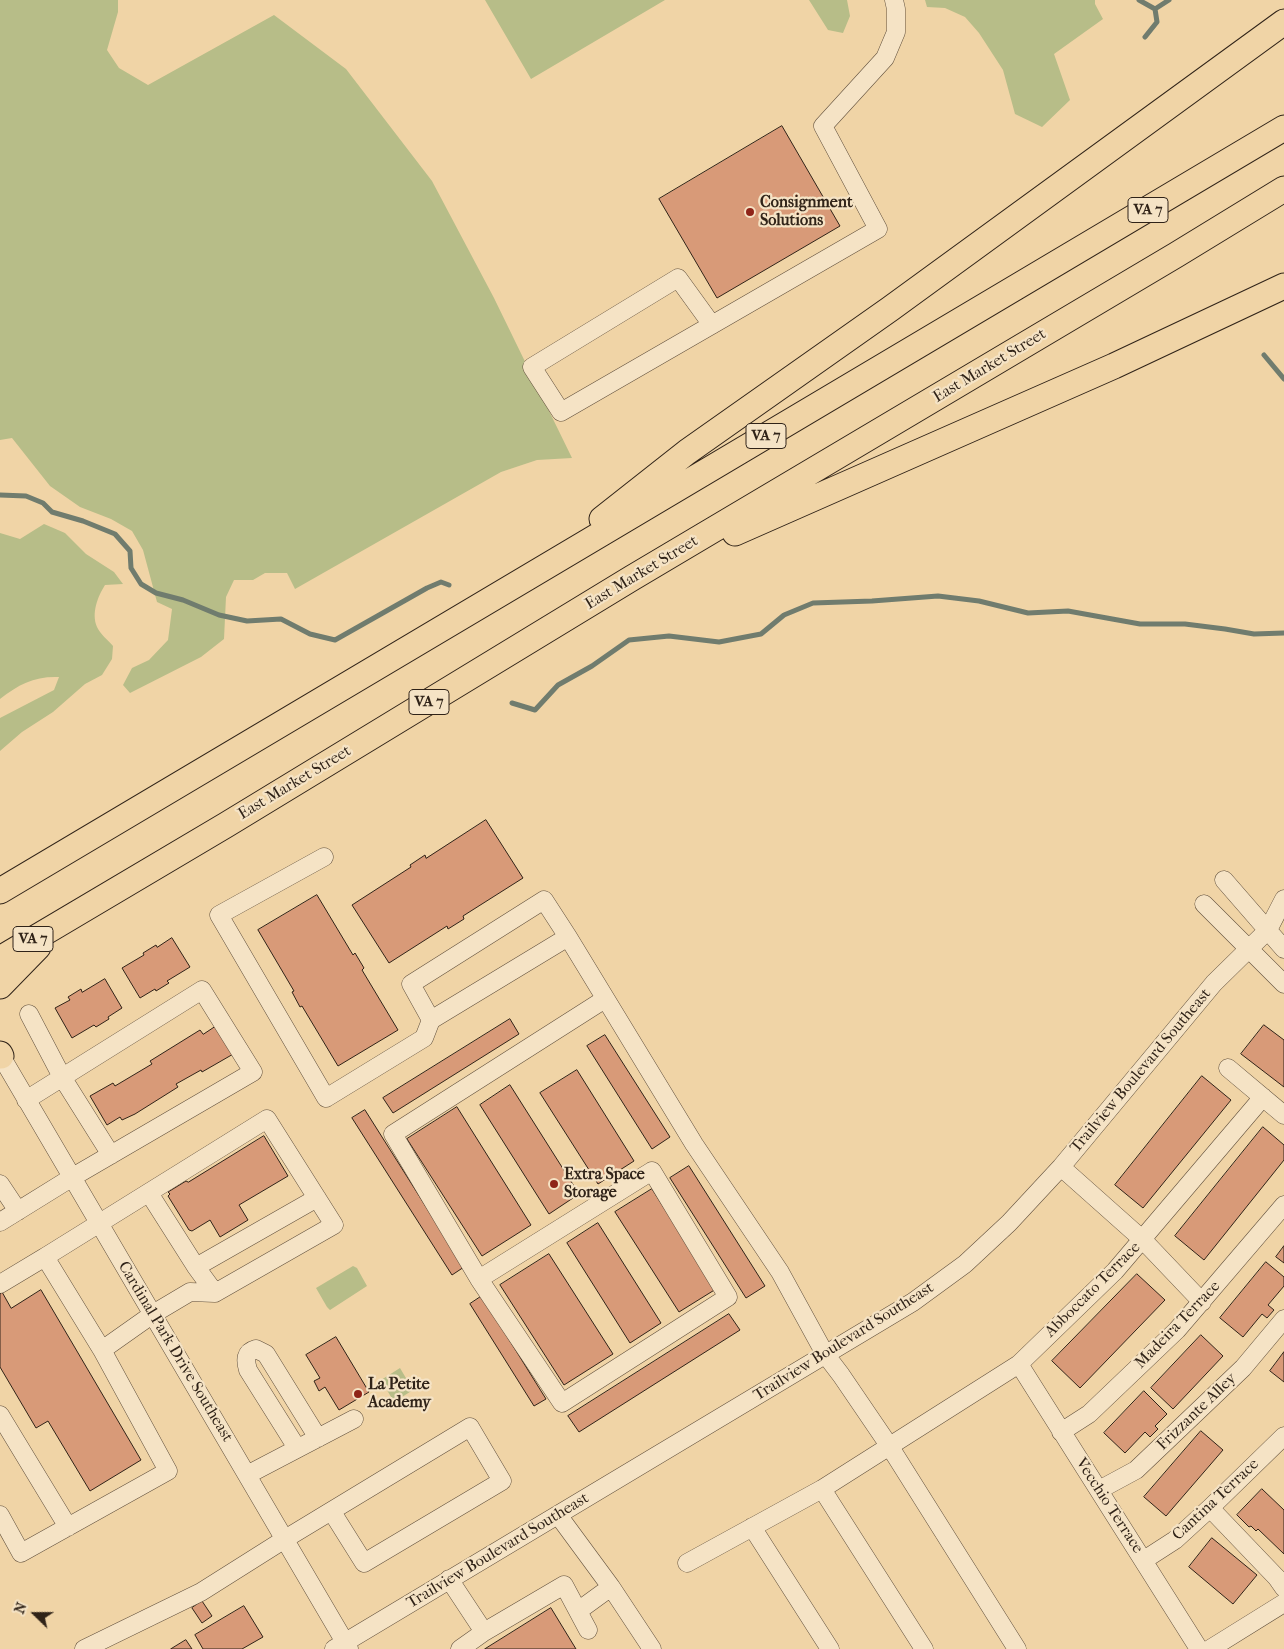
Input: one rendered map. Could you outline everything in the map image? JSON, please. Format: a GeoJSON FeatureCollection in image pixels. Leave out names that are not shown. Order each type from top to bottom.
{"type":"FeatureCollection","features":[{"type":"Feature","properties":{"kind":"highway"},"geometry":{"type":"LineString","coordinates":[[522,582],[687,452],[898,304],[1284,22]]}},
{"type":"Feature","properties":{"kind":"highway","name":"VA 7"},"geometry":{"type":"LineString","coordinates":[[0,891],[1284,128]]}},
{"type":"Feature","properties":{"kind":"highway","name":"East Market Street"},"geometry":{"type":"LineString","coordinates":[[0,958],[226,825],[632,578],[1284,189]]}},
{"type":"Feature","properties":{"kind":"highway"},"geometry":{"type":"LineString","coordinates":[[632,578],[1114,366],[1284,286]]}},
{"type":"Feature","properties":{"kind":"highway"},"geometry":{"type":"LineString","coordinates":[[0,986],[67,919]]}},
{"type":"Feature","properties":{"kind":"street"},"geometry":{"type":"LineString","coordinates":[[712,325],[678,278],[532,367],[561,412],[712,325],[878,229],[823,126],[885,58],[896,32],[894,0]]}},
{"type":"Feature","properties":{"kind":"street"},"geometry":{"type":"LineString","coordinates":[[324,857],[220,915],[326,1098],[424,1038],[431,1020],[568,937]]}},
{"type":"Feature","properties":{"kind":"street"},"geometry":{"type":"LineString","coordinates":[[1224,880],[1276,928],[1284,949]]}},
{"type":"Feature","properties":{"kind":"street","name":"Trailview Boulevard Southeast"},"geometry":{"type":"LineString","coordinates":[[343,1647],[449,1580],[913,1302],[965,1264],[1009,1223],[1061,1167],[1214,983],[1248,948],[1276,928],[1284,899]]}},
{"type":"Feature","properties":{"kind":"street"},"geometry":{"type":"LineString","coordinates":[[431,1020],[411,984],[544,900],[694,1144],[780,1272],[825,1354],[842,1375],[890,1447],[1017,1649]]}},
{"type":"Feature","properties":{"kind":"street"},"geometry":{"type":"LineString","coordinates":[[1204,904],[1284,984]]}},
{"type":"Feature","properties":{"kind":"street"},"geometry":{"type":"LineString","coordinates":[[0,1222],[253,1072],[202,990],[26,1100]]}},
{"type":"Feature","properties":{"kind":"street"},"geometry":{"type":"LineString","coordinates":[[479,1279],[652,1171],[728,1297],[562,1403],[479,1279],[393,1134],[605,999]]}},
{"type":"Feature","properties":{"kind":"street"},"geometry":{"type":"LineString","coordinates":[[29,1014],[62,1078],[111,1155]]}},
{"type":"Feature","properties":{"kind":"street","name":"Cardinal Park Drive Southeast"},"geometry":{"type":"LineString","coordinates":[[0,1055],[247,1475],[343,1647]]}},
{"type":"Feature","properties":{"kind":"street"},"geometry":{"type":"LineString","coordinates":[[1228,1068],[1284,1115]]}},
{"type":"Feature","properties":{"kind":"street","name":"Abboccato Terrace"},"geometry":{"type":"LineString","coordinates":[[687,1563],[822,1488],[890,1447],[1019,1364],[1115,1271],[1263,1097]]}},
{"type":"Feature","properties":{"kind":"street"},"geometry":{"type":"LineString","coordinates":[[0,1284],[267,1119],[334,1225],[215,1292],[190,1292],[153,1314],[102,1350]]}},
{"type":"Feature","properties":{"kind":"street"},"geometry":{"type":"LineString","coordinates":[[1061,1167],[1143,1240],[1202,1302]]}},
{"type":"Feature","properties":{"kind":"street"},"geometry":{"type":"LineString","coordinates":[[0,1184],[18,1211]]}},
{"type":"Feature","properties":{"kind":"street"},"geometry":{"type":"LineString","coordinates":[[149,1192],[196,1267],[215,1292]]}},
{"type":"Feature","properties":{"kind":"street"},"geometry":{"type":"LineString","coordinates":[[196,1267],[317,1198]]}},
{"type":"Feature","properties":{"kind":"street","name":"Madeira Terrace"},"geometry":{"type":"LineString","coordinates":[[1061,1432],[1089,1414],[1177,1330],[1284,1206]]}},
{"type":"Feature","properties":{"kind":"street"},"geometry":{"type":"LineString","coordinates":[[0,1515],[21,1553],[168,1471],[102,1350],[44,1257]]}},
{"type":"Feature","properties":{"kind":"street","name":"Frizzante Alley"},"geometry":{"type":"LineString","coordinates":[[1099,1490],[1136,1470],[1243,1368],[1284,1319]]}},
{"type":"Feature","properties":{"kind":"street"},"geometry":{"type":"LineString","coordinates":[[298,1448],[248,1370],[246,1362],[247,1354],[250,1351],[256,1349],[266,1354],[318,1438]]}},
{"type":"Feature","properties":{"kind":"street","name":"Vecchio Terrace"},"geometry":{"type":"LineString","coordinates":[[1019,1364],[1199,1649]]}},
{"type":"Feature","properties":{"kind":"street"},"geometry":{"type":"LineString","coordinates":[[0,1415],[68,1527]]}},
{"type":"Feature","properties":{"kind":"street"},"geometry":{"type":"LineString","coordinates":[[247,1475],[354,1419]]}},
{"type":"Feature","properties":{"kind":"street"},"geometry":{"type":"LineString","coordinates":[[84,1649],[201,1592],[284,1539],[332,1512],[470,1427],[502,1481],[364,1563],[332,1512]]}},
{"type":"Feature","properties":{"kind":"street","name":"Cantina Terrace"},"geometry":{"type":"LineString","coordinates":[[1144,1560],[1175,1540],[1284,1436]]}},
{"type":"Feature","properties":{"kind":"street"},"geometry":{"type":"LineString","coordinates":[[822,1488],[924,1649]]}},
{"type":"Feature","properties":{"kind":"street"},"geometry":{"type":"LineString","coordinates":[[1210,1508],[1277,1578],[1284,1588]]}},
{"type":"Feature","properties":{"kind":"street"},"geometry":{"type":"LineString","coordinates":[[558,1515],[611,1586],[652,1649]]}},
{"type":"Feature","properties":{"kind":"street"},"geometry":{"type":"LineString","coordinates":[[752,1527],[830,1649]]}},
{"type":"Feature","properties":{"kind":"street"},"geometry":{"type":"LineString","coordinates":[[449,1580],[484,1632]]}},
{"type":"Feature","properties":{"kind":"street"},"geometry":{"type":"LineString","coordinates":[[460,1649],[484,1632],[564,1585],[588,1630]]}},
{"type":"Feature","properties":{"kind":"street"},"geometry":{"type":"LineString","coordinates":[[578,1611],[611,1586]]}},
{"type":"Feature","properties":{"kind":"street"},"geometry":{"type":"LineString","coordinates":[[1210,1649],[1284,1603]]}},
{"type":"Feature","properties":{"kind":"green space"},"geometry":{"type":"Polygon","coordinates":[[[0,0],[118,0],[118,12],[107,50],[119,68],[148,85],[274,15],[346,69],[432,181],[494,298],[572,458],[537,460],[501,472],[295,589],[287,573],[265,573],[253,580],[234,580],[226,597],[224,639],[201,657],[130,693],[123,685],[132,668],[149,660],[168,640],[172,609],[157,602],[143,550],[132,531],[111,519],[80,507],[50,486],[12,438],[0,440],[0,0]]]}},
{"type":"Feature","properties":{"kind":"green space"},"geometry":{"type":"Polygon","coordinates":[[[485,0],[665,0],[531,79],[485,0]]]}},
{"type":"Feature","properties":{"kind":"green space"},"geometry":{"type":"Polygon","coordinates":[[[809,0],[847,0],[850,16],[843,33],[828,30],[809,0]]]}},
{"type":"Feature","properties":{"kind":"green space"},"geometry":{"type":"Polygon","coordinates":[[[925,0],[1095,0],[1095,4],[1103,19],[1054,54],[1070,100],[1042,127],[1015,114],[1003,70],[979,33],[965,17],[945,8],[927,7],[925,0]]]}},
{"type":"Feature","properties":{"kind":"green space"},"geometry":{"type":"Polygon","coordinates":[[[44,524],[65,533],[86,554],[114,572],[123,584],[105,585],[95,610],[97,627],[113,646],[112,659],[102,675],[85,684],[53,712],[22,732],[0,751],[0,718],[54,690],[59,677],[42,678],[28,682],[0,699],[0,533],[20,539],[44,524]]]}},
{"type":"Feature","properties":{"kind":"green space"},"geometry":{"type":"Polygon","coordinates":[[[353,1266],[357,1268],[367,1286],[330,1310],[316,1288],[353,1266]]]}},
{"type":"Feature","properties":{"kind":"green space"},"geometry":{"type":"Polygon","coordinates":[[[400,1368],[413,1390],[394,1402],[381,1380],[400,1368]]]}},
{"type":"Feature","properties":{"kind":"building","name":"Consignment Solutions"},"geometry":{"type":"Polygon","coordinates":[[[782,126],[840,226],[717,298],[659,199],[782,126]]]}},
{"type":"Feature","properties":{"kind":"building"},"geometry":{"type":"Polygon","coordinates":[[[486,820],[523,878],[463,916],[464,919],[448,929],[447,926],[389,963],[352,905],[411,867],[410,865],[425,855],[426,858],[486,820]]]}},
{"type":"Feature","properties":{"kind":"building"},"geometry":{"type":"Polygon","coordinates":[[[317,895],[353,955],[355,953],[364,968],[362,970],[398,1030],[338,1066],[302,1006],[300,1007],[292,992],[294,991],[258,930],[317,895]]]}},
{"type":"Feature","properties":{"kind":"building"},"geometry":{"type":"Polygon","coordinates":[[[172,938],[190,967],[167,981],[169,983],[140,998],[122,968],[144,955],[143,953],[156,945],[157,947],[172,938]]]}},
{"type":"Feature","properties":{"kind":"building"},"geometry":{"type":"Polygon","coordinates":[[[105,979],[122,1008],[96,1027],[94,1025],[72,1038],[55,1008],[70,1000],[68,997],[81,989],[82,992],[105,979]]]}},
{"type":"Feature","properties":{"kind":"building"},"geometry":{"type":"Polygon","coordinates":[[[510,1019],[519,1034],[393,1113],[383,1098],[510,1019]]]}},
{"type":"Feature","properties":{"kind":"building"},"geometry":{"type":"Polygon","coordinates":[[[218,1025],[235,1053],[176,1084],[178,1087],[135,1114],[122,1120],[120,1117],[107,1125],[90,1096],[113,1083],[115,1086],[152,1064],[150,1061],[200,1030],[203,1034],[218,1025]]]}},
{"type":"Feature","properties":{"kind":"building"},"geometry":{"type":"Polygon","coordinates":[[[1264,1025],[1284,1040],[1284,1087],[1241,1054],[1264,1025]]]}},
{"type":"Feature","properties":{"kind":"building"},"geometry":{"type":"Polygon","coordinates":[[[605,1035],[670,1137],[652,1149],[587,1046],[605,1035]]]}},
{"type":"Feature","properties":{"kind":"building"},"geometry":{"type":"Polygon","coordinates":[[[577,1070],[634,1161],[598,1184],[540,1093],[577,1070]]]}},
{"type":"Feature","properties":{"kind":"building"},"geometry":{"type":"Polygon","coordinates":[[[1202,1076],[1231,1100],[1143,1208],[1115,1185],[1202,1076]]]}},
{"type":"Feature","properties":{"kind":"building"},"geometry":{"type":"Polygon","coordinates":[[[510,1085],[579,1194],[549,1214],[480,1105],[510,1085]]]}},
{"type":"Feature","properties":{"kind":"building"},"geometry":{"type":"Polygon","coordinates":[[[457,1107],[531,1225],[482,1256],[407,1139],[457,1107]]]}},
{"type":"Feature","properties":{"kind":"building"},"geometry":{"type":"Polygon","coordinates":[[[365,1110],[464,1267],[452,1275],[352,1118],[365,1110]]]}},
{"type":"Feature","properties":{"kind":"building"},"geometry":{"type":"Polygon","coordinates":[[[1263,1127],[1284,1145],[1284,1160],[1204,1260],[1175,1236],[1263,1127]]]}},
{"type":"Feature","properties":{"kind":"building"},"geometry":{"type":"Polygon","coordinates":[[[264,1136],[288,1176],[239,1205],[248,1220],[220,1237],[210,1220],[192,1231],[189,1230],[168,1196],[170,1194],[168,1192],[264,1136]]]}},
{"type":"Feature","properties":{"kind":"building"},"geometry":{"type":"Polygon","coordinates":[[[689,1166],[765,1286],[746,1298],[670,1178],[689,1166]]]}},
{"type":"Feature","properties":{"kind":"building"},"geometry":{"type":"Polygon","coordinates":[[[652,1189],[716,1289],[679,1312],[615,1212],[652,1189]]]}},
{"type":"Feature","properties":{"kind":"building"},"geometry":{"type":"Polygon","coordinates":[[[598,1223],[661,1323],[630,1343],[567,1243],[598,1223]]]}},
{"type":"Feature","properties":{"kind":"building"},"geometry":{"type":"Polygon","coordinates":[[[1284,1246],[1284,1263],[1276,1257],[1284,1246]]]}},
{"type":"Feature","properties":{"kind":"building"},"geometry":{"type":"Polygon","coordinates":[[[549,1254],[613,1354],[564,1385],[500,1285],[549,1254]]]}},
{"type":"Feature","properties":{"kind":"building"},"geometry":{"type":"Polygon","coordinates":[[[1266,1262],[1284,1277],[1284,1286],[1268,1305],[1274,1310],[1267,1318],[1262,1314],[1243,1337],[1220,1318],[1266,1262]]]}},
{"type":"Feature","properties":{"kind":"building"},"geometry":{"type":"Polygon","coordinates":[[[1137,1274],[1165,1300],[1080,1388],[1052,1361],[1137,1274]]]}},
{"type":"Feature","properties":{"kind":"building"},"geometry":{"type":"Polygon","coordinates":[[[41,1290],[141,1460],[90,1491],[48,1421],[36,1428],[0,1367],[0,1294],[2,1292],[11,1308],[41,1290]]]}},
{"type":"Feature","properties":{"kind":"building"},"geometry":{"type":"Polygon","coordinates":[[[482,1296],[546,1399],[534,1406],[470,1304],[482,1296]]]}},
{"type":"Feature","properties":{"kind":"building"},"geometry":{"type":"Polygon","coordinates":[[[729,1314],[740,1330],[579,1432],[568,1416],[729,1314]]]}},
{"type":"Feature","properties":{"kind":"building"},"geometry":{"type":"Polygon","coordinates":[[[1201,1335],[1223,1356],[1173,1409],[1151,1388],[1201,1335]]]}},
{"type":"Feature","properties":{"kind":"building"},"geometry":{"type":"Polygon","coordinates":[[[336,1337],[369,1392],[339,1410],[325,1387],[319,1391],[314,1381],[320,1378],[306,1355],[336,1337]]]}},
{"type":"Feature","properties":{"kind":"building"},"geometry":{"type":"Polygon","coordinates":[[[1284,1352],[1284,1382],[1270,1371],[1284,1352]]]}},
{"type":"Feature","properties":{"kind":"building"},"geometry":{"type":"Polygon","coordinates":[[[1144,1391],[1167,1414],[1155,1426],[1158,1429],[1150,1437],[1145,1432],[1125,1453],[1104,1433],[1144,1391]]]}},
{"type":"Feature","properties":{"kind":"building"},"geometry":{"type":"Polygon","coordinates":[[[1201,1431],[1223,1450],[1166,1516],[1144,1497],[1201,1431]]]}},
{"type":"Feature","properties":{"kind":"building"},"geometry":{"type":"Polygon","coordinates":[[[1262,1489],[1284,1510],[1284,1554],[1258,1529],[1256,1531],[1251,1526],[1249,1527],[1237,1515],[1262,1489]]]}},
{"type":"Feature","properties":{"kind":"building"},"geometry":{"type":"Polygon","coordinates":[[[1212,1538],[1257,1575],[1233,1604],[1189,1567],[1212,1538]]]}},
{"type":"Feature","properties":{"kind":"building"},"geometry":{"type":"Polygon","coordinates":[[[202,1601],[212,1616],[202,1623],[192,1608],[202,1601]]]}},
{"type":"Feature","properties":{"kind":"building"},"geometry":{"type":"Polygon","coordinates":[[[244,1606],[263,1637],[242,1649],[203,1649],[195,1635],[244,1606]]]}},
{"type":"Feature","properties":{"kind":"building"},"geometry":{"type":"Polygon","coordinates":[[[551,1608],[576,1649],[485,1649],[551,1608]]]}},
{"type":"Feature","properties":{"kind":"building"},"geometry":{"type":"Polygon","coordinates":[[[186,1640],[192,1649],[171,1649],[186,1640]]]}},
{"type":"Feature","properties":{"kind":"waterway"},"geometry":{"type":"LineString","coordinates":[[1139,0],[1155,9]]}},
{"type":"Feature","properties":{"kind":"waterway"},"geometry":{"type":"LineString","coordinates":[[1145,37],[1157,22],[1155,9],[1169,0]]}},
{"type":"Feature","properties":{"kind":"waterway"},"geometry":{"type":"LineString","coordinates":[[1264,355],[1284,379]]}},
{"type":"Feature","properties":{"kind":"waterway"},"geometry":{"type":"LineString","coordinates":[[0,495],[26,496],[43,503],[52,512],[83,521],[115,534],[130,551],[131,568],[141,584],[156,593],[183,600],[219,615],[247,621],[281,619],[310,634],[335,640],[427,588],[441,582],[449,585]]}},
{"type":"Feature","properties":{"kind":"waterway"},"geometry":{"type":"LineString","coordinates":[[512,703],[535,710],[558,685],[592,666],[629,640],[669,636],[719,642],[761,634],[784,615],[813,603],[938,596],[979,601],[1028,613],[1068,611],[1140,624],[1185,624],[1254,634],[1284,633]]}},
{"type":"Feature","properties":{"kind":"place","name":"Consignment Solutions"},"geometry":{"type":"Point","coordinates":[750,212]}},
{"type":"Feature","properties":{"kind":"place","name":"Extra Space Storage"},"geometry":{"type":"Point","coordinates":[554,1184]}},
{"type":"Feature","properties":{"kind":"place","name":"La Petite Academy"},"geometry":{"type":"Point","coordinates":[358,1394]}}]}
